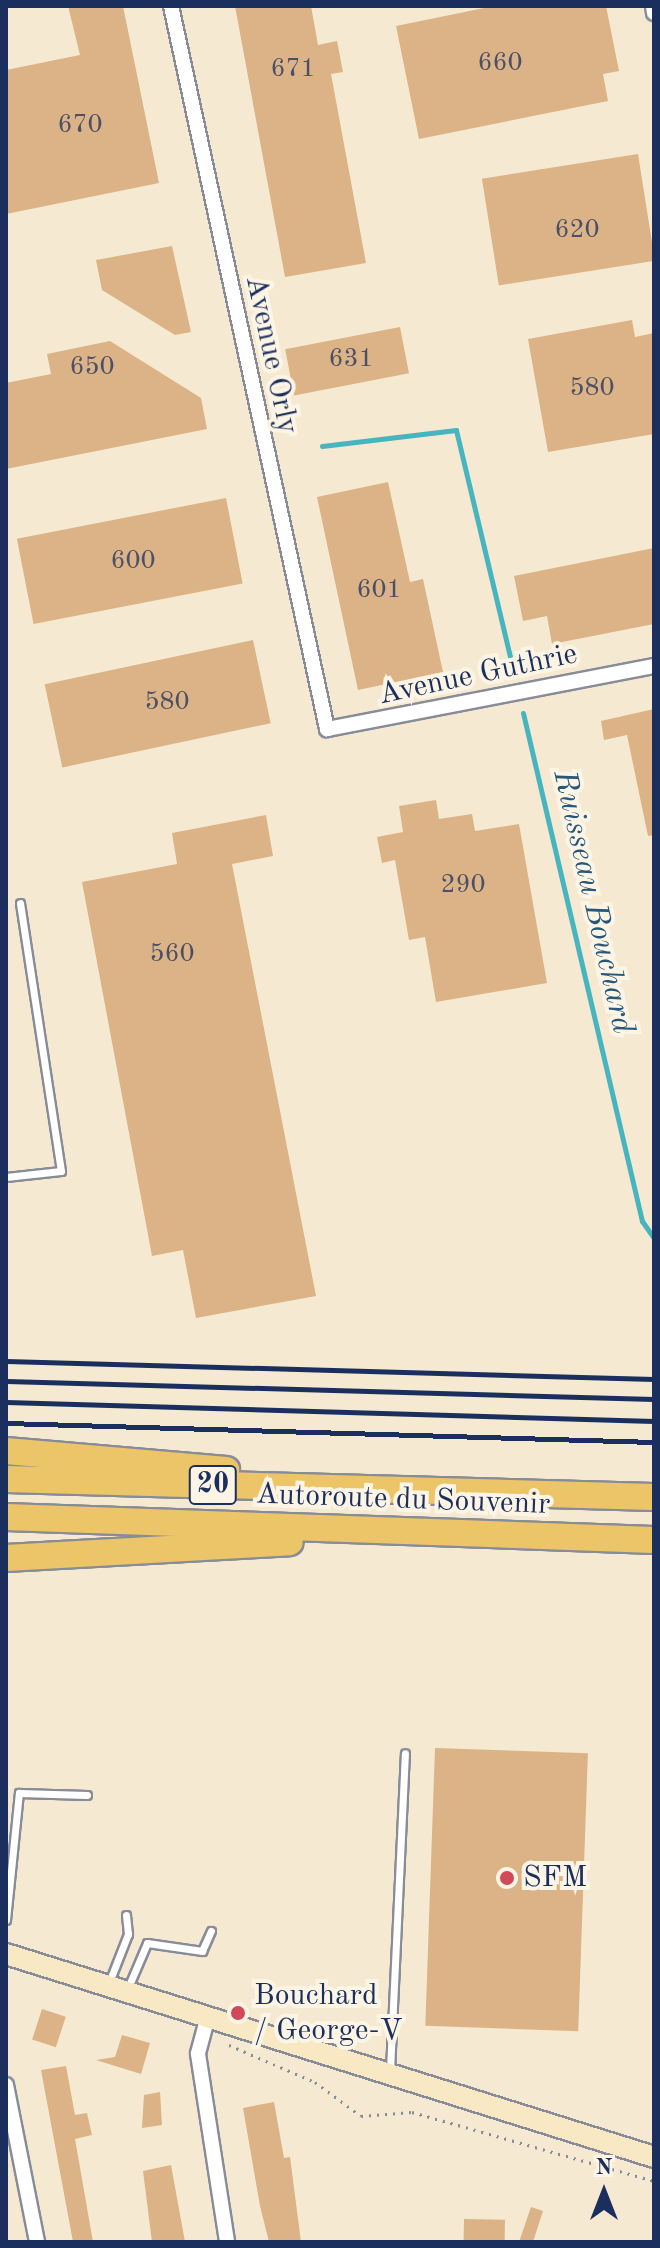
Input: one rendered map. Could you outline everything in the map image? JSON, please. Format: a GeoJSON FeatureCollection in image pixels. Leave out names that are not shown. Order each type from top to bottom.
{"type":"FeatureCollection","features":[{"type":"Feature","properties":{"kind":"highway"},"geometry":{"type":"LineString","coordinates":[[6,1451],[420,1492]]}},
{"type":"Feature","properties":{"kind":"highway","name":"Autoroute du Souvenir"},"geometry":{"type":"LineString","coordinates":[[6,1479],[654,1497]]}},
{"type":"Feature","properties":{"kind":"highway","name":"Autoroute du Souvenir"},"geometry":{"type":"LineString","coordinates":[[6,1517],[388,1533],[654,1540]]}},
{"type":"Feature","properties":{"kind":"highway"},"geometry":{"type":"LineString","coordinates":[[6,1558],[388,1533]]}},
{"type":"Feature","properties":{"kind":"main road"},"geometry":{"type":"LineString","coordinates":[[6,1954],[654,2157]]}},
{"type":"Feature","properties":{"kind":"street","name":"Avenue Orly"},"geometry":{"type":"LineString","coordinates":[[171,6],[319,716]]}},
{"type":"Feature","properties":{"kind":"street"},"geometry":{"type":"LineString","coordinates":[[653,6],[654,13]]}},
{"type":"Feature","properties":{"kind":"street","name":"Avenue Guthrie"},"geometry":{"type":"LineString","coordinates":[[319,716],[327,729],[343,730],[654,666]]}},
{"type":"Feature","properties":{"kind":"street"},"geometry":{"type":"LineString","coordinates":[[208,2016],[198,2050],[227,2242]]}},
{"type":"Feature","properties":{"kind":"street"},"geometry":{"type":"LineString","coordinates":[[6,2085],[37,2242]]}},
{"type":"Feature","properties":{"kind":"lane"},"geometry":{"type":"LineString","coordinates":[[6,1177],[61,1171],[20,903]]}},
{"type":"Feature","properties":{"kind":"lane"},"geometry":{"type":"LineString","coordinates":[[389,2072],[405,1753]]}},
{"type":"Feature","properties":{"kind":"lane"},"geometry":{"type":"LineString","coordinates":[[6,1920],[19,1793],[87,1795]]}},
{"type":"Feature","properties":{"kind":"lane"},"geometry":{"type":"LineString","coordinates":[[117,1989],[128,1934],[126,1915]]}},
{"type":"Feature","properties":{"kind":"lane"},"geometry":{"type":"LineString","coordinates":[[117,1989],[147,1943],[202,1951],[211,1931]]}},
{"type":"Feature","properties":{"kind":"path"},"geometry":{"type":"LineString","coordinates":[[221,2039],[315,2082],[361,2116],[412,2112],[654,2181]]}},
{"type":"Feature","properties":{"kind":"building"},"geometry":{"type":"Polygon","coordinates":[[[68,6],[123,6],[159,183],[6,214],[6,70],[80,55],[68,6]]]}},
{"type":"Feature","properties":{"kind":"building"},"geometry":{"type":"Polygon","coordinates":[[[235,6],[311,6],[318,45],[337,41],[343,72],[331,74],[366,263],[285,277],[235,6]]]}},
{"type":"Feature","properties":{"kind":"building"},"geometry":{"type":"Polygon","coordinates":[[[494,6],[606,6],[619,71],[603,74],[608,101],[419,139],[396,26],[494,6]]]}},
{"type":"Feature","properties":{"kind":"building"},"geometry":{"type":"Polygon","coordinates":[[[638,154],[654,261],[499,285],[482,179],[638,154]]]}},
{"type":"Feature","properties":{"kind":"building"},"geometry":{"type":"Polygon","coordinates":[[[172,246],[191,332],[175,335],[102,290],[96,260],[172,246]]]}},
{"type":"Feature","properties":{"kind":"building"},"geometry":{"type":"Polygon","coordinates":[[[632,320],[635,337],[654,333],[654,434],[548,452],[528,339],[632,320]]]}},
{"type":"Feature","properties":{"kind":"building"},"geometry":{"type":"Polygon","coordinates":[[[400,327],[409,373],[294,395],[285,349],[400,327]]]}},
{"type":"Feature","properties":{"kind":"building"},"geometry":{"type":"Polygon","coordinates":[[[110,341],[201,398],[207,429],[6,469],[6,383],[51,374],[47,354],[110,341]]]}},
{"type":"Feature","properties":{"kind":"building"},"geometry":{"type":"Polygon","coordinates":[[[388,482],[410,582],[423,579],[443,672],[358,690],[317,497],[388,482]]]}},
{"type":"Feature","properties":{"kind":"building"},"geometry":{"type":"Polygon","coordinates":[[[226,498],[243,583],[34,624],[17,539],[226,498]]]}},
{"type":"Feature","properties":{"kind":"building"},"geometry":{"type":"Polygon","coordinates":[[[654,548],[654,624],[552,644],[547,616],[523,621],[514,576],[654,548]]]}},
{"type":"Feature","properties":{"kind":"building"},"geometry":{"type":"Polygon","coordinates":[[[253,640],[271,723],[62,767],[45,684],[253,640]]]}},
{"type":"Feature","properties":{"kind":"building"},"geometry":{"type":"Polygon","coordinates":[[[654,709],[654,835],[648,836],[627,735],[604,740],[601,721],[654,709]]]}},
{"type":"Feature","properties":{"kind":"building"},"geometry":{"type":"Polygon","coordinates":[[[436,800],[439,819],[472,814],[475,831],[519,824],[547,983],[436,1002],[425,937],[409,940],[395,860],[382,863],[377,837],[403,832],[399,806],[436,800]]]}},
{"type":"Feature","properties":{"kind":"building"},"geometry":{"type":"Polygon","coordinates":[[[266,815],[273,856],[232,864],[316,1296],[196,1318],[183,1250],[152,1256],[82,882],[177,864],[172,833],[266,815]]]}},
{"type":"Feature","properties":{"kind":"building","name":"SFM"},"geometry":{"type":"Polygon","coordinates":[[[435,1748],[588,1753],[578,2031],[425,2026],[435,1748]]]}},
{"type":"Feature","properties":{"kind":"building"},"geometry":{"type":"Polygon","coordinates":[[[42,2009],[66,2017],[56,2047],[32,2039],[42,2009]]]}},
{"type":"Feature","properties":{"kind":"building"},"geometry":{"type":"Polygon","coordinates":[[[122,2035],[150,2043],[141,2074],[96,2060],[115,2057],[122,2035]]]}},
{"type":"Feature","properties":{"kind":"building"},"geometry":{"type":"Polygon","coordinates":[[[66,2066],[75,2115],[87,2113],[92,2135],[75,2139],[93,2242],[73,2242],[41,2070],[66,2066]]]}},
{"type":"Feature","properties":{"kind":"building"},"geometry":{"type":"Polygon","coordinates":[[[160,2092],[162,2125],[142,2128],[144,2095],[160,2092]]]}},
{"type":"Feature","properties":{"kind":"building"},"geometry":{"type":"Polygon","coordinates":[[[274,2102],[284,2158],[290,2157],[301,2242],[269,2242],[260,2206],[243,2108],[274,2102]]]}},
{"type":"Feature","properties":{"kind":"building"},"geometry":{"type":"Polygon","coordinates":[[[171,2165],[185,2242],[152,2242],[143,2171],[171,2165]]]}},
{"type":"Feature","properties":{"kind":"building"},"geometry":{"type":"Polygon","coordinates":[[[531,2207],[543,2211],[533,2242],[519,2242],[531,2207]]]}},
{"type":"Feature","properties":{"kind":"building"},"geometry":{"type":"Polygon","coordinates":[[[464,2219],[505,2220],[505,2242],[464,2242],[464,2219]]]}},
{"type":"Feature","properties":{"kind":"waterway","name":"Ruisseau Bouchard"},"geometry":{"type":"LineString","coordinates":[[322,446],[456,430],[514,673]]}},
{"type":"Feature","properties":{"kind":"waterway","name":"Ruisseau Bouchard"},"geometry":{"type":"LineString","coordinates":[[523,713],[642,1221],[654,1238]]}},
{"type":"Feature","properties":{"kind":"railway"},"geometry":{"type":"LineString","coordinates":[[6,1361],[654,1379]]}},
{"type":"Feature","properties":{"kind":"railway"},"geometry":{"type":"LineString","coordinates":[[6,1381],[654,1399]]}},
{"type":"Feature","properties":{"kind":"railway"},"geometry":{"type":"LineString","coordinates":[[6,1402],[654,1421]]}},
{"type":"Feature","properties":{"kind":"railway"},"geometry":{"type":"LineString","coordinates":[[6,1423],[654,1442]]}},
{"type":"Feature","properties":{"kind":"place","name":"SFM"},"geometry":{"type":"Point","coordinates":[507,1878]}},
{"type":"Feature","properties":{"kind":"place","name":"Bouchard / George-V"},"geometry":{"type":"Point","coordinates":[238,2013]}}]}
